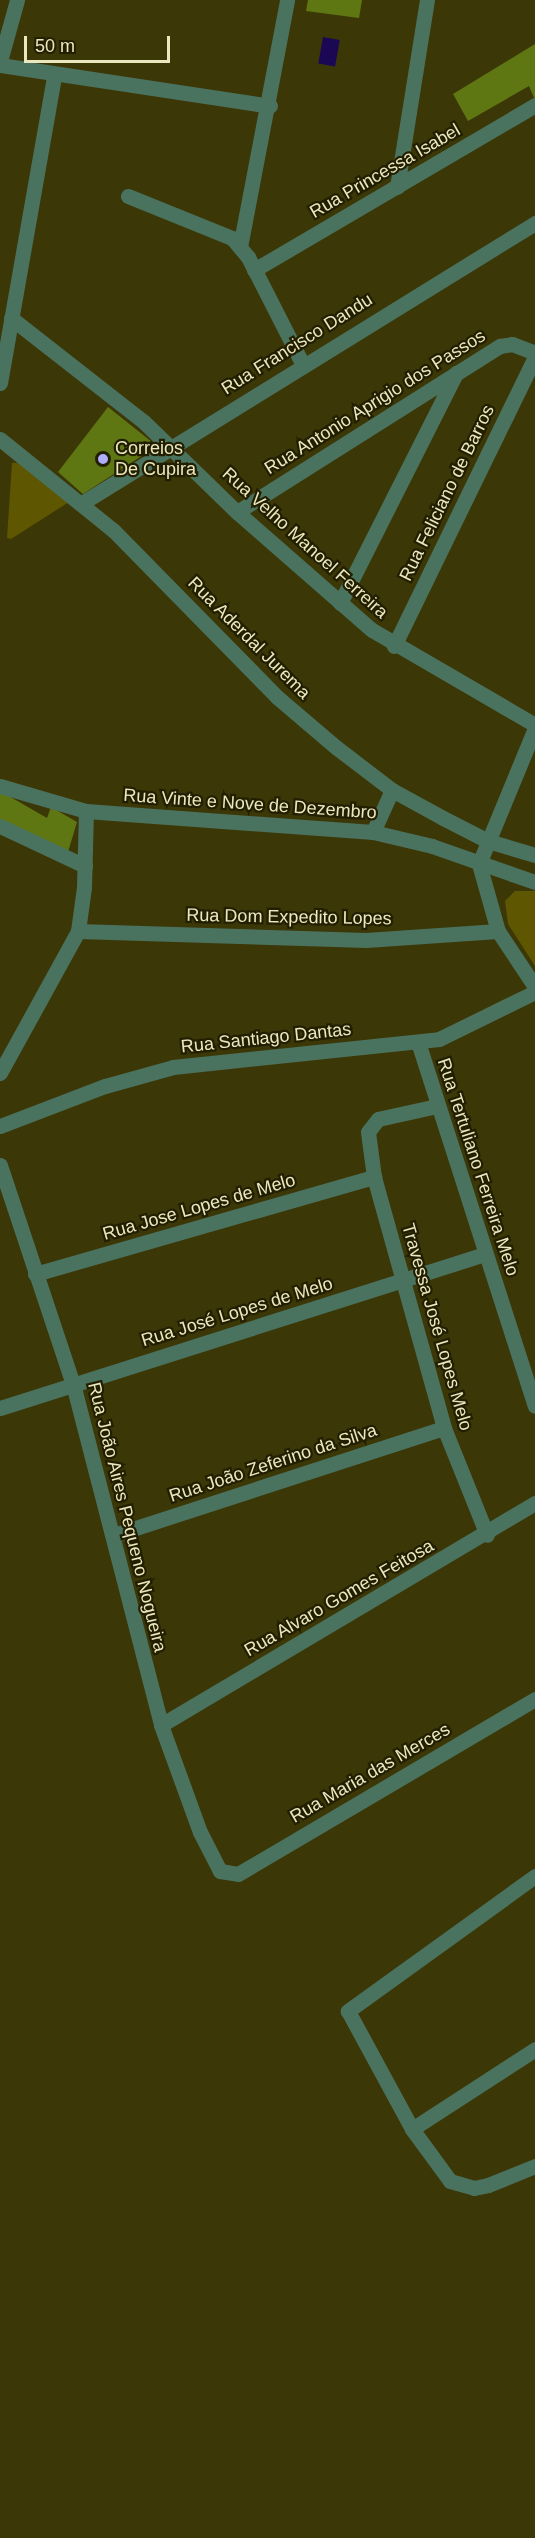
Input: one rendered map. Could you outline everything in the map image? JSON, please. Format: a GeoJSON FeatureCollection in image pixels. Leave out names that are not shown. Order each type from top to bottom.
{"type":"FeatureCollection","features":[{"type":"Feature","properties":{"kind":"street"},"geometry":{"type":"LineString","coordinates":[[17,0],[5,23],[0,63],[54,76],[270,106]]}},
{"type":"Feature","properties":{"kind":"street"},"geometry":{"type":"LineString","coordinates":[[240,247],[270,106],[287,0]]}},
{"type":"Feature","properties":{"kind":"street"},"geometry":{"type":"LineString","coordinates":[[397,187],[427,0]]}},
{"type":"Feature","properties":{"kind":"street"},"geometry":{"type":"LineString","coordinates":[[0,383],[54,76]]}},
{"type":"Feature","properties":{"kind":"street","name":"Rua Princessa Isabel"},"geometry":{"type":"LineString","coordinates":[[254,270],[535,105]]}},
{"type":"Feature","properties":{"kind":"street"},"geometry":{"type":"LineString","coordinates":[[128,195],[221,232],[240,247],[302,363]]}},
{"type":"Feature","properties":{"kind":"street","name":"Rua Francisco Dandu"},"geometry":{"type":"LineString","coordinates":[[82,503],[302,363],[535,223]]}},
{"type":"Feature","properties":{"kind":"street","name":"Rua Velho Manoel Ferreira"},"geometry":{"type":"LineString","coordinates":[[11,318],[172,446],[237,512],[340,603],[394,646],[535,726]]}},
{"type":"Feature","properties":{"kind":"street","name":"Rua Antonio Aprigio dos Passos"},"geometry":{"type":"LineString","coordinates":[[237,512],[504,344],[535,355]]}},
{"type":"Feature","properties":{"kind":"street","name":"Rua Feliciano de Barros"},"geometry":{"type":"LineString","coordinates":[[394,646],[535,355]]}},
{"type":"Feature","properties":{"kind":"street"},"geometry":{"type":"LineString","coordinates":[[340,603],[456,373]]}},
{"type":"Feature","properties":{"kind":"street","name":"Rua Aderdal Jurema"},"geometry":{"type":"LineString","coordinates":[[0,439],[82,503],[277,697],[392,790],[488,841],[535,855]]}},
{"type":"Feature","properties":{"kind":"street"},"geometry":{"type":"LineString","coordinates":[[535,726],[479,864],[498,930],[535,987]]}},
{"type":"Feature","properties":{"kind":"street","name":"Rua Vinte e Nove de Dezembro"},"geometry":{"type":"LineString","coordinates":[[0,786],[86,811],[373,832],[432,846],[535,882]]}},
{"type":"Feature","properties":{"kind":"street"},"geometry":{"type":"LineString","coordinates":[[373,832],[392,790]]}},
{"type":"Feature","properties":{"kind":"street"},"geometry":{"type":"LineString","coordinates":[[0,1073],[78,931],[85,866],[86,811]]}},
{"type":"Feature","properties":{"kind":"street"},"geometry":{"type":"LineString","coordinates":[[0,826],[85,866]]}},
{"type":"Feature","properties":{"kind":"street","name":"Rua Dom Expedito Lopes"},"geometry":{"type":"LineString","coordinates":[[78,931],[366,940],[498,930]]}},
{"type":"Feature","properties":{"kind":"street","name":"Rua Santiago Dantas"},"geometry":{"type":"LineString","coordinates":[[0,1126],[155,1071],[418,1042],[459,1033],[535,992]]}},
{"type":"Feature","properties":{"kind":"street","name":"Rua Tertuliano Ferreira Melo"},"geometry":{"type":"LineString","coordinates":[[418,1042],[534,1402]]}},
{"type":"Feature","properties":{"kind":"street","name":"Travessa José Lopes Melo"},"geometry":{"type":"LineString","coordinates":[[437,1106],[370,1125],[374,1177],[444,1428],[487,1535]]}},
{"type":"Feature","properties":{"kind":"street","name":"Rua João Aires Pequeno Nogueira"},"geometry":{"type":"LineString","coordinates":[[0,1165],[73,1384],[114,1535],[161,1725],[200,1832],[224,1875]]}},
{"type":"Feature","properties":{"kind":"street","name":"Rua Jose Lopes de Melo"},"geometry":{"type":"LineString","coordinates":[[35,1274],[374,1177]]}},
{"type":"Feature","properties":{"kind":"street","name":"Rua José Lopes de Melo"},"geometry":{"type":"LineString","coordinates":[[0,1408],[485,1254]]}},
{"type":"Feature","properties":{"kind":"street","name":"Rua João Zeferino da Silva"},"geometry":{"type":"LineString","coordinates":[[114,1535],[444,1428]]}},
{"type":"Feature","properties":{"kind":"street","name":"Rua Alvaro Gomes Feitosa"},"geometry":{"type":"LineString","coordinates":[[161,1725],[487,1535],[535,1503]]}},
{"type":"Feature","properties":{"kind":"street","name":"Rua Maria das Merces"},"geometry":{"type":"LineString","coordinates":[[224,1875],[238,1874],[535,1699]]}},
{"type":"Feature","properties":{"kind":"street"},"geometry":{"type":"LineString","coordinates":[[531,2172],[488,2186],[462,2186],[437,2169],[412,2129],[348,2007],[535,1876]]}},
{"type":"Feature","properties":{"kind":"street"},"geometry":{"type":"LineString","coordinates":[[412,2129],[535,2049]]}},
{"type":"Feature","properties":{"kind":"shaded area"},"geometry":{"type":"Polygon","coordinates":[[[323,37],[340,40],[335,67],[318,64],[323,37]]]}},
{"type":"Feature","properties":{"kind":"shaded area"},"geometry":{"type":"Polygon","coordinates":[[[12,463],[20,463],[69,502],[11,539],[7,538],[12,463]]]}},
{"type":"Feature","properties":{"kind":"shaded area"},"geometry":{"type":"Polygon","coordinates":[[[515,891],[535,891],[535,966],[508,924],[505,901],[515,891]]]}},
{"type":"Feature","properties":{"kind":"building"},"geometry":{"type":"Polygon","coordinates":[[[308,0],[362,0],[359,18],[306,11],[308,0]]]}},
{"type":"Feature","properties":{"kind":"building"},"geometry":{"type":"Polygon","coordinates":[[[535,44],[535,100],[529,86],[468,121],[453,94],[535,44]]]}},
{"type":"Feature","properties":{"kind":"building","name":"Correios De Cupira"},"geometry":{"type":"Polygon","coordinates":[[[108,407],[157,446],[83,494],[58,472],[108,407]]]}},
{"type":"Feature","properties":{"kind":"building"},"geometry":{"type":"Polygon","coordinates":[[[0,791],[47,818],[51,807],[77,822],[68,852],[0,823],[0,791]]]}},
{"type":"Feature","properties":{"kind":"place","name":"Correios De Cupira"},"geometry":{"type":"Point","coordinates":[103,459]}}]}
